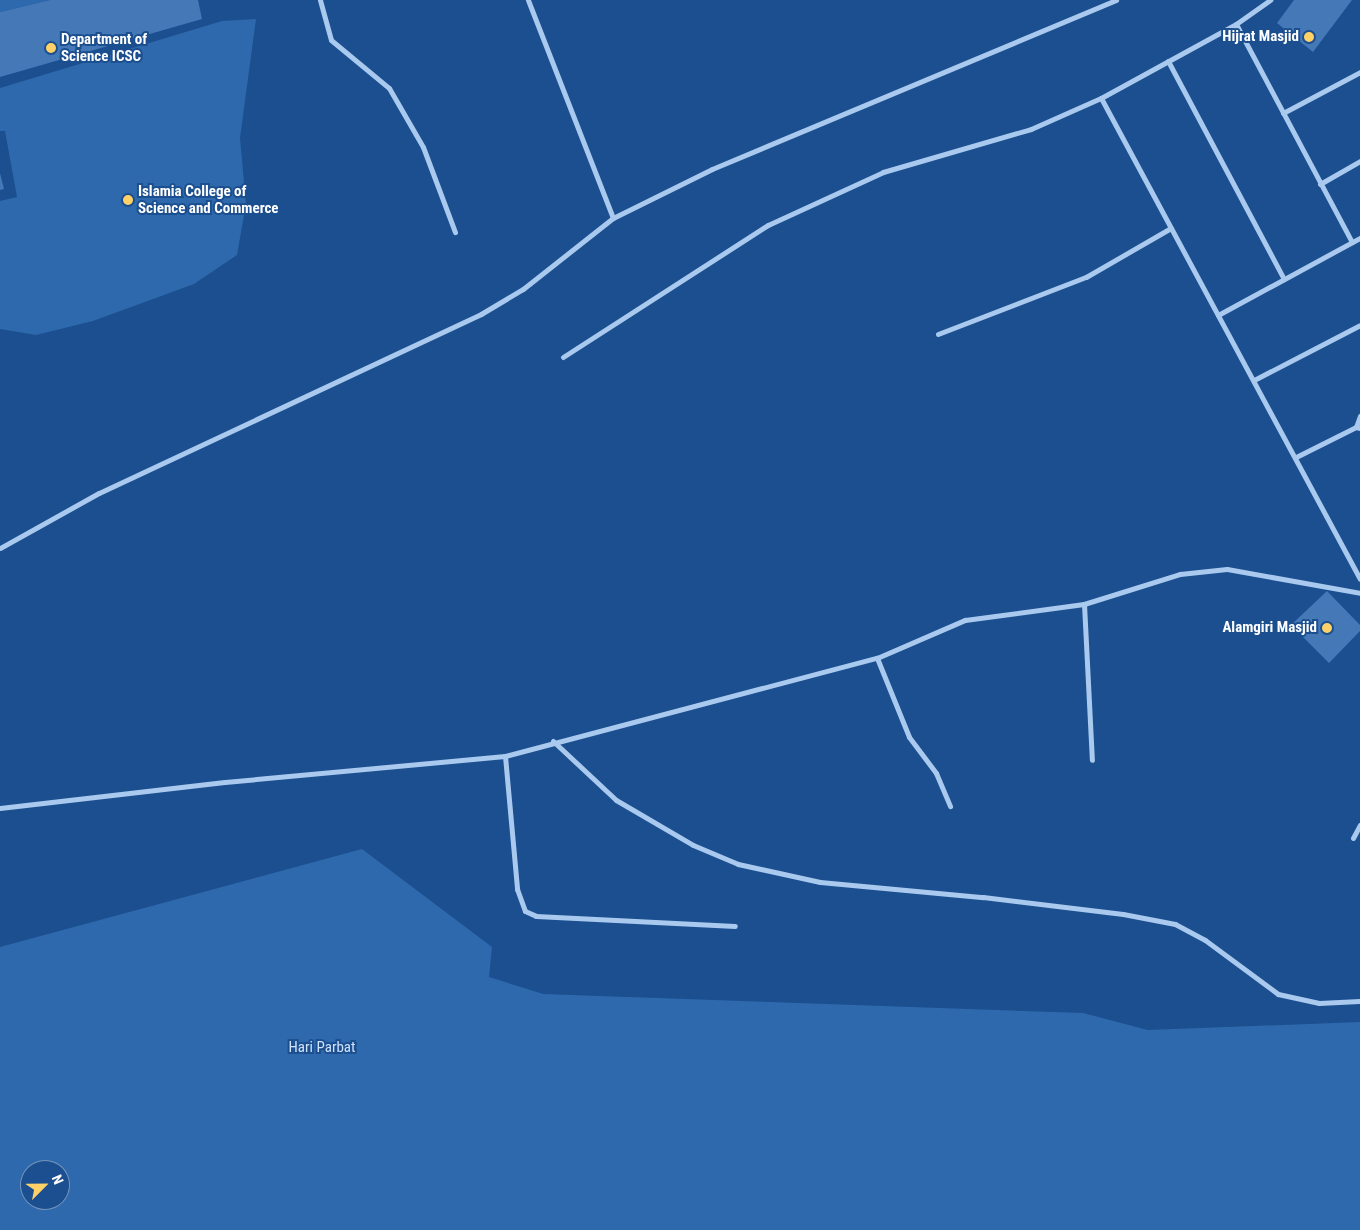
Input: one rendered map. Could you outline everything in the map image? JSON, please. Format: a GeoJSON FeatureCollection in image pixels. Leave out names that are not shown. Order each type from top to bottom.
{"type":"FeatureCollection","features":[{"type":"Feature","properties":{"kind":"street"},"geometry":{"type":"LineString","coordinates":[[320,0],[331,40],[389,88],[423,146],[455,232]]}},
{"type":"Feature","properties":{"kind":"street"},"geometry":{"type":"LineString","coordinates":[[528,0],[613,218]]}},
{"type":"Feature","properties":{"kind":"street"},"geometry":{"type":"LineString","coordinates":[[0,548],[98,493],[480,314],[523,289],[613,218],[712,169],[1116,0]]}},
{"type":"Feature","properties":{"kind":"street"},"geometry":{"type":"LineString","coordinates":[[563,357],[768,225],[883,172],[1031,129],[1101,98],[1236,24],[1270,0]]}},
{"type":"Feature","properties":{"kind":"street"},"geometry":{"type":"LineString","coordinates":[[1236,24],[1352,242]]}},
{"type":"Feature","properties":{"kind":"street"},"geometry":{"type":"LineString","coordinates":[[1168,61],[1284,279]]}},
{"type":"Feature","properties":{"kind":"street"},"geometry":{"type":"LineString","coordinates":[[1283,113],[1360,72]]}},
{"type":"Feature","properties":{"kind":"street"},"geometry":{"type":"LineString","coordinates":[[1101,98],[1360,579]]}},
{"type":"Feature","properties":{"kind":"street"},"geometry":{"type":"LineString","coordinates":[[1320,184],[1360,161]]}},
{"type":"Feature","properties":{"kind":"street"},"geometry":{"type":"LineString","coordinates":[[938,334],[1086,277],[1171,228]]}},
{"type":"Feature","properties":{"kind":"street"},"geometry":{"type":"LineString","coordinates":[[1218,315],[1360,238]]}},
{"type":"Feature","properties":{"kind":"street"},"geometry":{"type":"LineString","coordinates":[[1254,380],[1360,325]]}},
{"type":"Feature","properties":{"kind":"street"},"geometry":{"type":"LineString","coordinates":[[1296,457],[1358,427],[1360,416]]}},
{"type":"Feature","properties":{"kind":"street"},"geometry":{"type":"LineString","coordinates":[[0,808],[225,782],[505,756],[553,741],[667,715],[876,658],[964,620],[1084,604],[1180,574],[1227,569],[1360,593]]}},
{"type":"Feature","properties":{"kind":"street"},"geometry":{"type":"LineString","coordinates":[[1084,604],[1092,760]]}},
{"type":"Feature","properties":{"kind":"street"},"geometry":{"type":"LineString","coordinates":[[876,658],[909,736],[936,773],[950,806]]}},
{"type":"Feature","properties":{"kind":"street"},"geometry":{"type":"LineString","coordinates":[[553,741],[616,800],[693,845],[738,864],[820,882],[983,897],[1123,914],[1175,924],[1205,940],[1278,994],[1318,1003],[1360,1001]]}},
{"type":"Feature","properties":{"kind":"street"},"geometry":{"type":"LineString","coordinates":[[505,756],[517,889],[525,912],[536,916],[735,926]]}},
{"type":"Feature","properties":{"kind":"street"},"geometry":{"type":"LineString","coordinates":[[1353,838],[1360,825]]}},
{"type":"Feature","properties":{"kind":"green space"},"geometry":{"type":"Polygon","coordinates":[[[0,0],[50,0],[0,12],[0,0]]]}},
{"type":"Feature","properties":{"kind":"green space","name":"Islamia College of Science and Commerce"},"geometry":{"type":"Polygon","coordinates":[[[256,19],[240,138],[246,204],[237,255],[194,284],[93,321],[36,335],[0,329],[0,201],[17,197],[5,131],[0,131],[0,88],[222,21],[256,19]]]}},
{"type":"Feature","properties":{"kind":"green space","name":"Hari Parbat"},"geometry":{"type":"Polygon","coordinates":[[[362,849],[492,947],[489,977],[543,994],[1083,1013],[1148,1030],[1360,1022],[1360,1230],[0,1230],[0,947],[362,849]]]}},
{"type":"Feature","properties":{"kind":"building","name":"Department of Science ICSC"},"geometry":{"type":"Polygon","coordinates":[[[50,0],[198,0],[202,19],[0,77],[0,12],[50,0]]]}},
{"type":"Feature","properties":{"kind":"building","name":"Hijrat Masjid"},"geometry":{"type":"Polygon","coordinates":[[[1294,0],[1352,0],[1313,52],[1277,23],[1294,0]]]}},
{"type":"Feature","properties":{"kind":"building"},"geometry":{"type":"Polygon","coordinates":[[[0,173],[4,189],[0,190],[0,173]]]}},
{"type":"Feature","properties":{"kind":"building","name":"Alamgiri Masjid"},"geometry":{"type":"Polygon","coordinates":[[[1327,591],[1360,625],[1360,631],[1329,663],[1291,625],[1327,591]]]}},
{"type":"Feature","properties":{"kind":"place","name":"Hijrat Masjid"},"geometry":{"type":"Point","coordinates":[1309,37]}},
{"type":"Feature","properties":{"kind":"place","name":"Department of Science ICSC"},"geometry":{"type":"Point","coordinates":[51,48]}},
{"type":"Feature","properties":{"kind":"place","name":"Islamia College of Science and Commerce"},"geometry":{"type":"Point","coordinates":[128,200]}},
{"type":"Feature","properties":{"kind":"place","name":"Alamgiri Masjid"},"geometry":{"type":"Point","coordinates":[1327,628]}}]}
